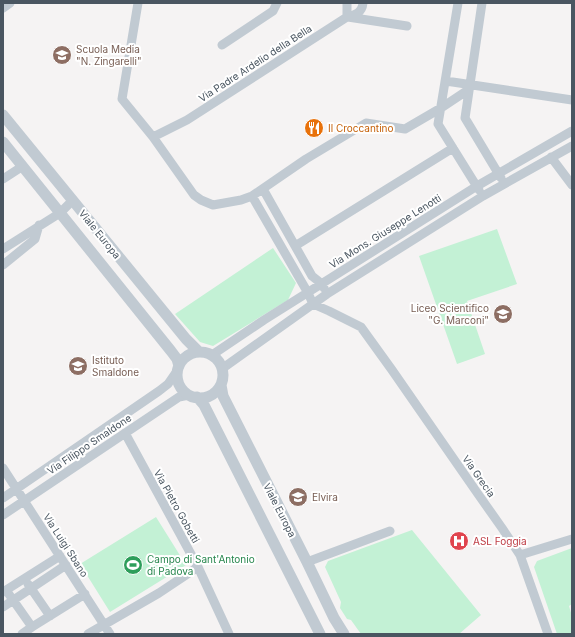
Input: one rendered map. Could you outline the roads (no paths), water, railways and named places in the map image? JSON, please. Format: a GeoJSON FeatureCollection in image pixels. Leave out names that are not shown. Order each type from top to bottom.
{"type":"FeatureCollection","features":[{"type":"Feature","properties":{"kind":"street"},"geometry":{"type":"LineString","coordinates":[[3,8],[10,3]]}},
{"type":"Feature","properties":{"kind":"street"},"geometry":{"type":"LineString","coordinates":[[138,3],[122,99],[153,137],[194,194],[201,200],[213,205],[241,200],[252,196],[306,159],[366,123],[405,129],[441,108],[469,87]]}},
{"type":"Feature","properties":{"kind":"street"},"geometry":{"type":"LineString","coordinates":[[222,45],[274,11],[277,3]]}},
{"type":"Feature","properties":{"kind":"street"},"geometry":{"type":"LineString","coordinates":[[347,3],[347,17],[407,26]]}},
{"type":"Feature","properties":{"kind":"street","name":"Via Padre Ardelio della Bella"},"geometry":{"type":"LineString","coordinates":[[153,137],[187,120],[347,17],[360,12],[363,3]]}},
{"type":"Feature","properties":{"kind":"street"},"geometry":{"type":"LineString","coordinates":[[458,3],[438,124],[483,196]]}},
{"type":"Feature","properties":{"kind":"street"},"geometry":{"type":"LineString","coordinates":[[482,3],[465,118],[505,184]]}},
{"type":"Feature","properties":{"kind":"street"},"geometry":{"type":"LineString","coordinates":[[446,81],[469,87],[572,100]]}},
{"type":"Feature","properties":{"kind":"street","name":"Viale Europa"},"geometry":{"type":"LineString","coordinates":[[3,115],[186,340],[198,351]]}},
{"type":"Feature","properties":{"kind":"street","name":"Via Mons. Giuseppe Lenotti"},"geometry":{"type":"LineString","coordinates":[[212,355],[251,328],[477,186],[572,131]]}},
{"type":"Feature","properties":{"kind":"street","name":"Viale Europa"},"geometry":{"type":"LineString","coordinates":[[3,142],[171,350],[177,359],[178,369]]}},
{"type":"Feature","properties":{"kind":"street"},"geometry":{"type":"LineString","coordinates":[[223,368],[327,294],[483,196],[572,146]]}},
{"type":"Feature","properties":{"kind":"street"},"geometry":{"type":"LineString","coordinates":[[280,247],[293,243],[453,148]]}},
{"type":"Feature","properties":{"kind":"street"},"geometry":{"type":"LineString","coordinates":[[551,157],[572,185]]}},
{"type":"Feature","properties":{"kind":"street"},"geometry":{"type":"LineString","coordinates":[[3,179],[23,166]]}},
{"type":"Feature","properties":{"kind":"street"},"geometry":{"type":"LineString","coordinates":[[262,189],[312,276],[322,284],[327,294]]}},
{"type":"Feature","properties":{"kind":"street"},"geometry":{"type":"LineString","coordinates":[[252,196],[313,304]]}},
{"type":"Feature","properties":{"kind":"street"},"geometry":{"type":"LineString","coordinates":[[3,249],[60,213],[73,200]]}},
{"type":"Feature","properties":{"kind":"street"},"geometry":{"type":"LineString","coordinates":[[3,264],[35,239],[39,225]]}},
{"type":"Feature","properties":{"kind":"street","name":"Via Grecia"},"geometry":{"type":"LineString","coordinates":[[313,304],[361,327],[370,342],[392,370],[520,555],[548,634]]}},
{"type":"Feature","properties":{"kind":"street"},"geometry":{"type":"LineString","coordinates":[[198,351],[212,355],[219,361],[223,368],[221,385],[214,393],[205,397],[193,396],[182,388],[178,380],[178,369],[187,356],[198,351]]}},
{"type":"Feature","properties":{"kind":"street","name":"Via Filippo Smaldone"},"geometry":{"type":"LineString","coordinates":[[3,498],[168,384],[178,369]]}},
{"type":"Feature","properties":{"kind":"street","name":"Viale Europa"},"geometry":{"type":"LineString","coordinates":[[221,385],[223,396],[334,618],[344,634]]}},
{"type":"Feature","properties":{"kind":"street","name":"Viale Europa"},"geometry":{"type":"LineString","coordinates":[[193,396],[204,405],[320,634]]}},
{"type":"Feature","properties":{"kind":"street","name":"Via Filippo Smaldone"},"geometry":{"type":"LineString","coordinates":[[3,515],[179,397],[193,396]]}},
{"type":"Feature","properties":{"kind":"street","name":"Via Pietro Gobetti"},"geometry":{"type":"LineString","coordinates":[[125,433],[198,567],[230,634]]}},
{"type":"Feature","properties":{"kind":"street","name":"Via Luigi Sbano"},"geometry":{"type":"LineString","coordinates":[[3,468],[85,594],[107,631]]}},
{"type":"Feature","properties":{"kind":"street"},"geometry":{"type":"LineString","coordinates":[[307,562],[390,531]]}},
{"type":"Feature","properties":{"kind":"street"},"geometry":{"type":"LineString","coordinates":[[520,555],[572,540]]}},
{"type":"Feature","properties":{"kind":"street"},"geometry":{"type":"LineString","coordinates":[[32,627],[13,600],[4,591],[24,580],[60,556]]}},
{"type":"Feature","properties":{"kind":"street"},"geometry":{"type":"LineString","coordinates":[[3,607],[66,565]]}},
{"type":"Feature","properties":{"kind":"street"},"geometry":{"type":"LineString","coordinates":[[88,634],[107,631],[198,567]]}},
{"type":"Feature","properties":{"kind":"street"},"geometry":{"type":"LineString","coordinates":[[24,580],[50,616]]}},
{"type":"Feature","properties":{"kind":"street"},"geometry":{"type":"LineString","coordinates":[[22,634],[85,594]]}},
{"type":"Feature","properties":{"kind":"place","name":"Scuola Media \"N. Zingarelli\""},"geometry":{"type":"Point","coordinates":[62,55]}},
{"type":"Feature","properties":{"kind":"place","name":"Il Croccantino"},"geometry":{"type":"Point","coordinates":[314,128]}},
{"type":"Feature","properties":{"kind":"place","name":"Liceo Scientifico \"G. Marconi\""},"geometry":{"type":"Point","coordinates":[503,314]}},
{"type":"Feature","properties":{"kind":"place","name":"Istituto Smaldone"},"geometry":{"type":"Point","coordinates":[78,366]}},
{"type":"Feature","properties":{"kind":"place","name":"Elvira"},"geometry":{"type":"Point","coordinates":[298,497]}},
{"type":"Feature","properties":{"kind":"place","name":"ASL Foggia"},"geometry":{"type":"Point","coordinates":[459,541]}},
{"type":"Feature","properties":{"kind":"place","name":"Campo di Sant'Antonio di Padova"},"geometry":{"type":"Point","coordinates":[133,565]}}]}
